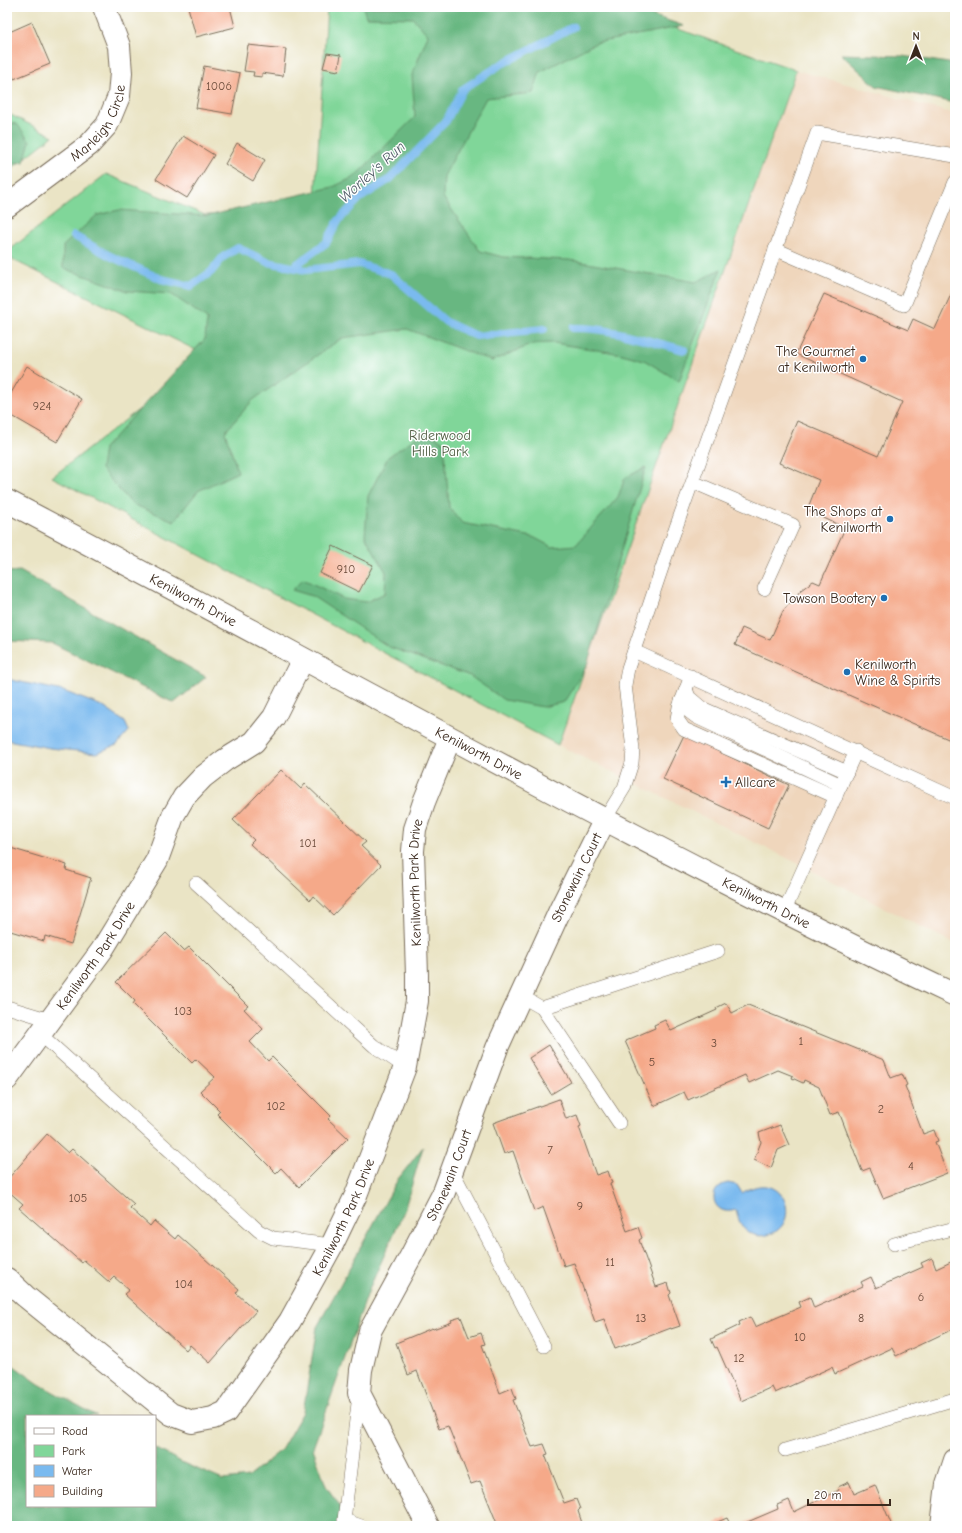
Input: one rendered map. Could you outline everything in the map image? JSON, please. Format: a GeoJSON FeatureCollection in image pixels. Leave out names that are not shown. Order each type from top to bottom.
{"type":"FeatureCollection","features":[{"type":"Feature","properties":{"kind":"street","name":"Marleigh Circle"},"geometry":{"type":"LineString","coordinates":[[7,206],[89,145],[107,125],[119,96],[121,73],[119,46],[104,7]]}},
{"type":"Feature","properties":{"kind":"street","name":"Kenilworth Drive"},"geometry":{"type":"LineString","coordinates":[[7,502],[127,564],[303,660],[605,819],[784,912],[955,995]]}},
{"type":"Feature","properties":{"kind":"street","name":"Kenilworth Park Drive"},"geometry":{"type":"LineString","coordinates":[[7,1079],[102,950],[157,860],[173,816],[184,797],[202,777],[225,760],[254,742],[274,717],[303,660]]}},
{"type":"Feature","properties":{"kind":"street","name":"Kenilworth Park Drive"},"geometry":{"type":"LineString","coordinates":[[7,1279],[25,1296],[171,1414],[192,1422],[213,1418],[226,1412],[290,1321],[332,1245],[356,1195],[405,1067],[417,1001],[418,975],[412,851],[415,829],[424,802],[450,738]]}},
{"type":"Feature","properties":{"kind":"street","name":"Stonewain Court"},"geometry":{"type":"LineString","coordinates":[[359,1394],[361,1370],[370,1331],[412,1256],[444,1192],[497,1048],[561,908],[605,819]]}},
{"type":"Feature","properties":{"kind":"street"},"geometry":{"type":"LineString","coordinates":[[359,1394],[428,1526]]}},
{"type":"Feature","properties":{"kind":"street"},"geometry":{"type":"LineString","coordinates":[[942,1526],[947,1484],[955,1460]]}},
{"type":"Feature","properties":{"kind":"lane"},"geometry":{"type":"LineString","coordinates":[[605,819],[624,788],[632,763],[633,749],[625,685],[634,651],[817,133],[955,156]]}},
{"type":"Feature","properties":{"kind":"lane"},"geometry":{"type":"LineString","coordinates":[[775,249],[904,305],[955,182]]}},
{"type":"Feature","properties":{"kind":"lane"},"geometry":{"type":"LineString","coordinates":[[693,482],[793,525],[764,589]]}},
{"type":"Feature","properties":{"kind":"lane"},"geometry":{"type":"LineString","coordinates":[[634,651],[856,751],[955,798]]}},
{"type":"Feature","properties":{"kind":"lane"},"geometry":{"type":"LineString","coordinates":[[691,676],[684,695],[684,708],[696,717],[838,791]]}},
{"type":"Feature","properties":{"kind":"lane"},"geometry":{"type":"LineString","coordinates":[[684,695],[702,708],[847,772]]}},
{"type":"Feature","properties":{"kind":"lane"},"geometry":{"type":"LineString","coordinates":[[784,912],[856,751]]}},
{"type":"Feature","properties":{"kind":"lane"},"geometry":{"type":"LineString","coordinates":[[196,883],[374,1046],[405,1067]]}},
{"type":"Feature","properties":{"kind":"lane"},"geometry":{"type":"LineString","coordinates":[[542,1008],[718,951]]}},
{"type":"Feature","properties":{"kind":"lane"},"geometry":{"type":"LineString","coordinates":[[521,996],[542,1008],[619,1123]]}},
{"type":"Feature","properties":{"kind":"lane"},"geometry":{"type":"LineString","coordinates":[[7,1007],[45,1027],[259,1231],[273,1238],[332,1245]]}},
{"type":"Feature","properties":{"kind":"lane"},"geometry":{"type":"LineString","coordinates":[[452,1170],[544,1346]]}},
{"type":"Feature","properties":{"kind":"lane"},"geometry":{"type":"LineString","coordinates":[[894,1244],[955,1228]]}},
{"type":"Feature","properties":{"kind":"lane"},"geometry":{"type":"LineString","coordinates":[[359,1394],[344,1520],[361,1526]]}},
{"type":"Feature","properties":{"kind":"lane"},"geometry":{"type":"LineString","coordinates":[[785,1450],[955,1399]]}},
{"type":"Feature","properties":{"kind":"shaded area"},"geometry":{"type":"Polygon","coordinates":[[[796,70],[955,114],[955,944],[797,863],[558,745],[796,70]]]}},
{"type":"Feature","properties":{"kind":"green space","name":"Riderwood Hills Park"},"geometry":{"type":"Polygon","coordinates":[[[327,7],[623,7],[635,14],[796,70],[558,745],[52,477],[208,356],[7,257],[7,252],[106,174],[205,215],[314,214],[327,7]]]}},
{"type":"Feature","properties":{"kind":"green space"},"geometry":{"type":"Polygon","coordinates":[[[363,7],[628,7],[684,26],[596,43],[540,72],[533,93],[486,98],[444,176],[443,197],[480,251],[503,257],[570,260],[696,282],[721,269],[679,381],[644,360],[622,354],[554,343],[533,344],[492,361],[407,329],[342,338],[253,400],[225,432],[238,472],[198,491],[174,521],[132,504],[101,469],[104,448],[205,339],[207,319],[171,294],[127,291],[63,268],[63,246],[97,215],[119,210],[207,216],[333,187],[354,177],[415,117],[412,75],[428,35],[413,18],[366,17],[363,7]]]}},
{"type":"Feature","properties":{"kind":"green space"},"geometry":{"type":"Polygon","coordinates":[[[841,54],[902,56],[955,64],[955,103],[876,86],[841,54]]]}},
{"type":"Feature","properties":{"kind":"green space"},"geometry":{"type":"Polygon","coordinates":[[[7,113],[53,136],[7,172],[7,113]]]}},
{"type":"Feature","properties":{"kind":"green space"},"geometry":{"type":"Polygon","coordinates":[[[7,122],[17,124],[30,141],[24,162],[7,164],[7,122]]]}},
{"type":"Feature","properties":{"kind":"green space"},"geometry":{"type":"Polygon","coordinates":[[[425,431],[444,442],[449,507],[462,523],[533,537],[552,547],[576,545],[618,497],[625,478],[646,467],[587,665],[564,702],[543,707],[504,700],[470,676],[389,647],[312,596],[292,590],[303,579],[344,599],[366,602],[385,593],[386,572],[365,536],[368,496],[388,457],[425,431]]]}},
{"type":"Feature","properties":{"kind":"green space"},"geometry":{"type":"Polygon","coordinates":[[[20,571],[206,677],[174,703],[52,643],[7,641],[7,572],[20,571]]]}},
{"type":"Feature","properties":{"kind":"green space"},"geometry":{"type":"Polygon","coordinates":[[[423,1147],[404,1211],[370,1287],[313,1448],[326,1486],[354,1526],[7,1526],[7,1361],[39,1384],[95,1415],[26,1415],[26,1507],[156,1507],[156,1449],[183,1463],[223,1480],[248,1477],[281,1450],[303,1412],[317,1327],[398,1179],[423,1147]]]}},
{"type":"Feature","properties":{"kind":"water"},"geometry":{"type":"Polygon","coordinates":[[[7,679],[63,691],[102,706],[125,722],[129,731],[117,745],[96,753],[50,748],[7,740],[7,679]]]}},
{"type":"Feature","properties":{"kind":"water"},"geometry":{"type":"Polygon","coordinates":[[[728,1183],[737,1185],[742,1193],[756,1187],[768,1186],[777,1191],[783,1198],[786,1207],[786,1217],[782,1226],[773,1233],[762,1236],[757,1236],[746,1230],[739,1221],[736,1210],[721,1210],[714,1201],[716,1190],[728,1183]]]}},
{"type":"Feature","properties":{"kind":"building"},"geometry":{"type":"Polygon","coordinates":[[[188,7],[230,7],[235,27],[196,37],[188,7]]]}},
{"type":"Feature","properties":{"kind":"building"},"geometry":{"type":"Polygon","coordinates":[[[32,22],[50,64],[14,79],[7,62],[7,33],[32,22]]]}},
{"type":"Feature","properties":{"kind":"building"},"geometry":{"type":"Polygon","coordinates":[[[248,45],[286,49],[283,76],[262,73],[262,77],[253,76],[254,72],[244,71],[248,45]]]}},
{"type":"Feature","properties":{"kind":"building"},"geometry":{"type":"Polygon","coordinates":[[[327,53],[341,55],[338,71],[323,68],[327,53]]]}},
{"type":"Feature","properties":{"kind":"building"},"geometry":{"type":"Polygon","coordinates":[[[204,66],[240,73],[232,114],[196,108],[204,66]]]}},
{"type":"Feature","properties":{"kind":"building"},"geometry":{"type":"Polygon","coordinates":[[[183,136],[214,155],[187,198],[156,179],[183,136]]]}},
{"type":"Feature","properties":{"kind":"building"},"geometry":{"type":"Polygon","coordinates":[[[237,143],[265,160],[253,181],[225,164],[237,143]]]}},
{"type":"Feature","properties":{"kind":"building","name":"The Shops at Kenilworth"},"geometry":{"type":"Polygon","coordinates":[[[955,286],[955,742],[735,645],[742,628],[770,640],[783,611],[801,590],[813,581],[820,584],[845,528],[807,510],[819,480],[779,463],[797,421],[878,456],[902,402],[796,354],[824,294],[908,330],[913,319],[935,329],[955,286]]]}},
{"type":"Feature","properties":{"kind":"building"},"geometry":{"type":"Polygon","coordinates":[[[27,366],[82,399],[57,442],[7,413],[7,400],[27,366]]]}},
{"type":"Feature","properties":{"kind":"building"},"geometry":{"type":"Polygon","coordinates":[[[333,546],[373,565],[359,592],[320,573],[333,546]]]}},
{"type":"Feature","properties":{"kind":"building","name":"Allcare"},"geometry":{"type":"Polygon","coordinates":[[[684,735],[789,785],[768,828],[663,779],[684,735]]]}},
{"type":"Feature","properties":{"kind":"building"},"geometry":{"type":"Polygon","coordinates":[[[281,770],[301,789],[305,784],[366,842],[361,846],[381,865],[333,915],[313,896],[310,900],[250,844],[254,840],[233,820],[281,770]]]}},
{"type":"Feature","properties":{"kind":"building"},"geometry":{"type":"Polygon","coordinates":[[[7,847],[67,865],[66,870],[91,878],[71,944],[45,936],[44,941],[7,930],[7,847]]]}},
{"type":"Feature","properties":{"kind":"building"},"geometry":{"type":"Polygon","coordinates":[[[166,933],[184,951],[189,947],[248,1006],[244,1009],[263,1029],[250,1042],[268,1061],[272,1057],[331,1116],[328,1119],[348,1138],[299,1187],[281,1168],[276,1173],[217,1114],[220,1111],[200,1091],[215,1077],[196,1059],[192,1063],[133,1004],[135,1001],[116,982],[166,933]]]}},
{"type":"Feature","properties":{"kind":"building"},"geometry":{"type":"Polygon","coordinates":[[[726,1003],[732,1013],[748,1005],[884,1060],[891,1078],[902,1074],[923,1134],[934,1130],[938,1141],[935,1142],[947,1173],[883,1198],[870,1168],[862,1171],[839,1112],[830,1115],[819,1087],[804,1080],[803,1083],[792,1078],[793,1076],[778,1070],[749,1083],[745,1075],[688,1100],[684,1092],[654,1106],[625,1041],[655,1028],[654,1025],[665,1020],[671,1031],[717,1010],[716,1008],[726,1003]]]}},
{"type":"Feature","properties":{"kind":"building"},"geometry":{"type":"Polygon","coordinates":[[[549,1045],[571,1082],[551,1094],[529,1058],[549,1045]]]}},
{"type":"Feature","properties":{"kind":"building"},"geometry":{"type":"Polygon","coordinates":[[[559,1099],[566,1119],[577,1115],[581,1126],[579,1127],[596,1175],[608,1171],[612,1183],[610,1184],[627,1231],[638,1227],[642,1238],[639,1240],[656,1287],[668,1283],[671,1293],[669,1295],[680,1326],[615,1349],[604,1319],[595,1322],[574,1263],[564,1266],[543,1207],[534,1211],[513,1151],[504,1154],[493,1123],[559,1099]]]}},
{"type":"Feature","properties":{"kind":"building"},"geometry":{"type":"Polygon","coordinates":[[[780,1125],[789,1145],[778,1150],[771,1168],[754,1160],[761,1142],[759,1133],[780,1125]]]}},
{"type":"Feature","properties":{"kind":"building"},"geometry":{"type":"Polygon","coordinates":[[[47,1134],[68,1153],[72,1149],[134,1204],[130,1208],[150,1226],[154,1221],[175,1239],[178,1235],[239,1289],[236,1293],[256,1311],[210,1363],[190,1345],[186,1350],[124,1294],[129,1290],[114,1277],[109,1282],[84,1260],[82,1263],[19,1208],[23,1204],[7,1190],[7,1180],[47,1134]]]}},
{"type":"Feature","properties":{"kind":"building"},"geometry":{"type":"Polygon","coordinates":[[[932,1258],[936,1269],[955,1260],[955,1334],[953,1329],[896,1356],[892,1348],[835,1374],[832,1367],[775,1393],[772,1387],[741,1401],[717,1347],[715,1348],[711,1339],[740,1325],[739,1322],[750,1317],[755,1327],[801,1307],[799,1302],[810,1297],[814,1308],[863,1286],[861,1282],[871,1277],[876,1288],[923,1267],[921,1263],[932,1258]]]}},
{"type":"Feature","properties":{"kind":"building"},"geometry":{"type":"Polygon","coordinates":[[[461,1317],[469,1337],[481,1333],[485,1344],[482,1345],[500,1393],[512,1388],[516,1399],[513,1400],[532,1447],[544,1444],[548,1454],[545,1455],[564,1503],[576,1499],[580,1509],[578,1511],[583,1526],[498,1526],[480,1481],[471,1484],[448,1426],[439,1429],[417,1371],[408,1375],[396,1343],[432,1328],[433,1329],[452,1322],[451,1320],[461,1317]]]}},
{"type":"Feature","properties":{"kind":"building"},"geometry":{"type":"Polygon","coordinates":[[[849,1482],[854,1494],[875,1485],[892,1526],[738,1526],[778,1509],[777,1505],[789,1500],[794,1512],[839,1490],[838,1487],[849,1482]]]}},
{"type":"Feature","properties":{"kind":"building"},"geometry":{"type":"Polygon","coordinates":[[[727,1518],[731,1526],[717,1526],[715,1523],[727,1518]]]}},
{"type":"Feature","properties":{"kind":"waterway","name":"Worley's Run"},"geometry":{"type":"LineString","coordinates":[[293,267],[326,243],[339,220],[360,198],[390,179],[446,121],[463,89],[500,65],[573,27]]}},
{"type":"Feature","properties":{"kind":"waterway"},"geometry":{"type":"LineString","coordinates":[[74,236],[110,256],[161,279],[191,286],[211,272],[223,257],[238,248],[268,262],[306,270],[359,264],[391,274],[446,322],[476,336],[544,329]]}},
{"type":"Feature","properties":{"kind":"waterway"},"geometry":{"type":"LineString","coordinates":[[573,328],[587,328],[615,332],[684,350]]}},
{"type":"Feature","properties":{"kind":"place","name":"The Gourmet at Kenilworth"},"geometry":{"type":"Point","coordinates":[863,359]}},
{"type":"Feature","properties":{"kind":"place","name":"The Shops at Kenilworth"},"geometry":{"type":"Point","coordinates":[890,519]}},
{"type":"Feature","properties":{"kind":"place","name":"Towson Bootery"},"geometry":{"type":"Point","coordinates":[884,598]}},
{"type":"Feature","properties":{"kind":"place","name":"Kenilworth Wine & Spirits"},"geometry":{"type":"Point","coordinates":[847,672]}},
{"type":"Feature","properties":{"kind":"place","name":"Allcare"},"geometry":{"type":"Point","coordinates":[726,782]}}]}
